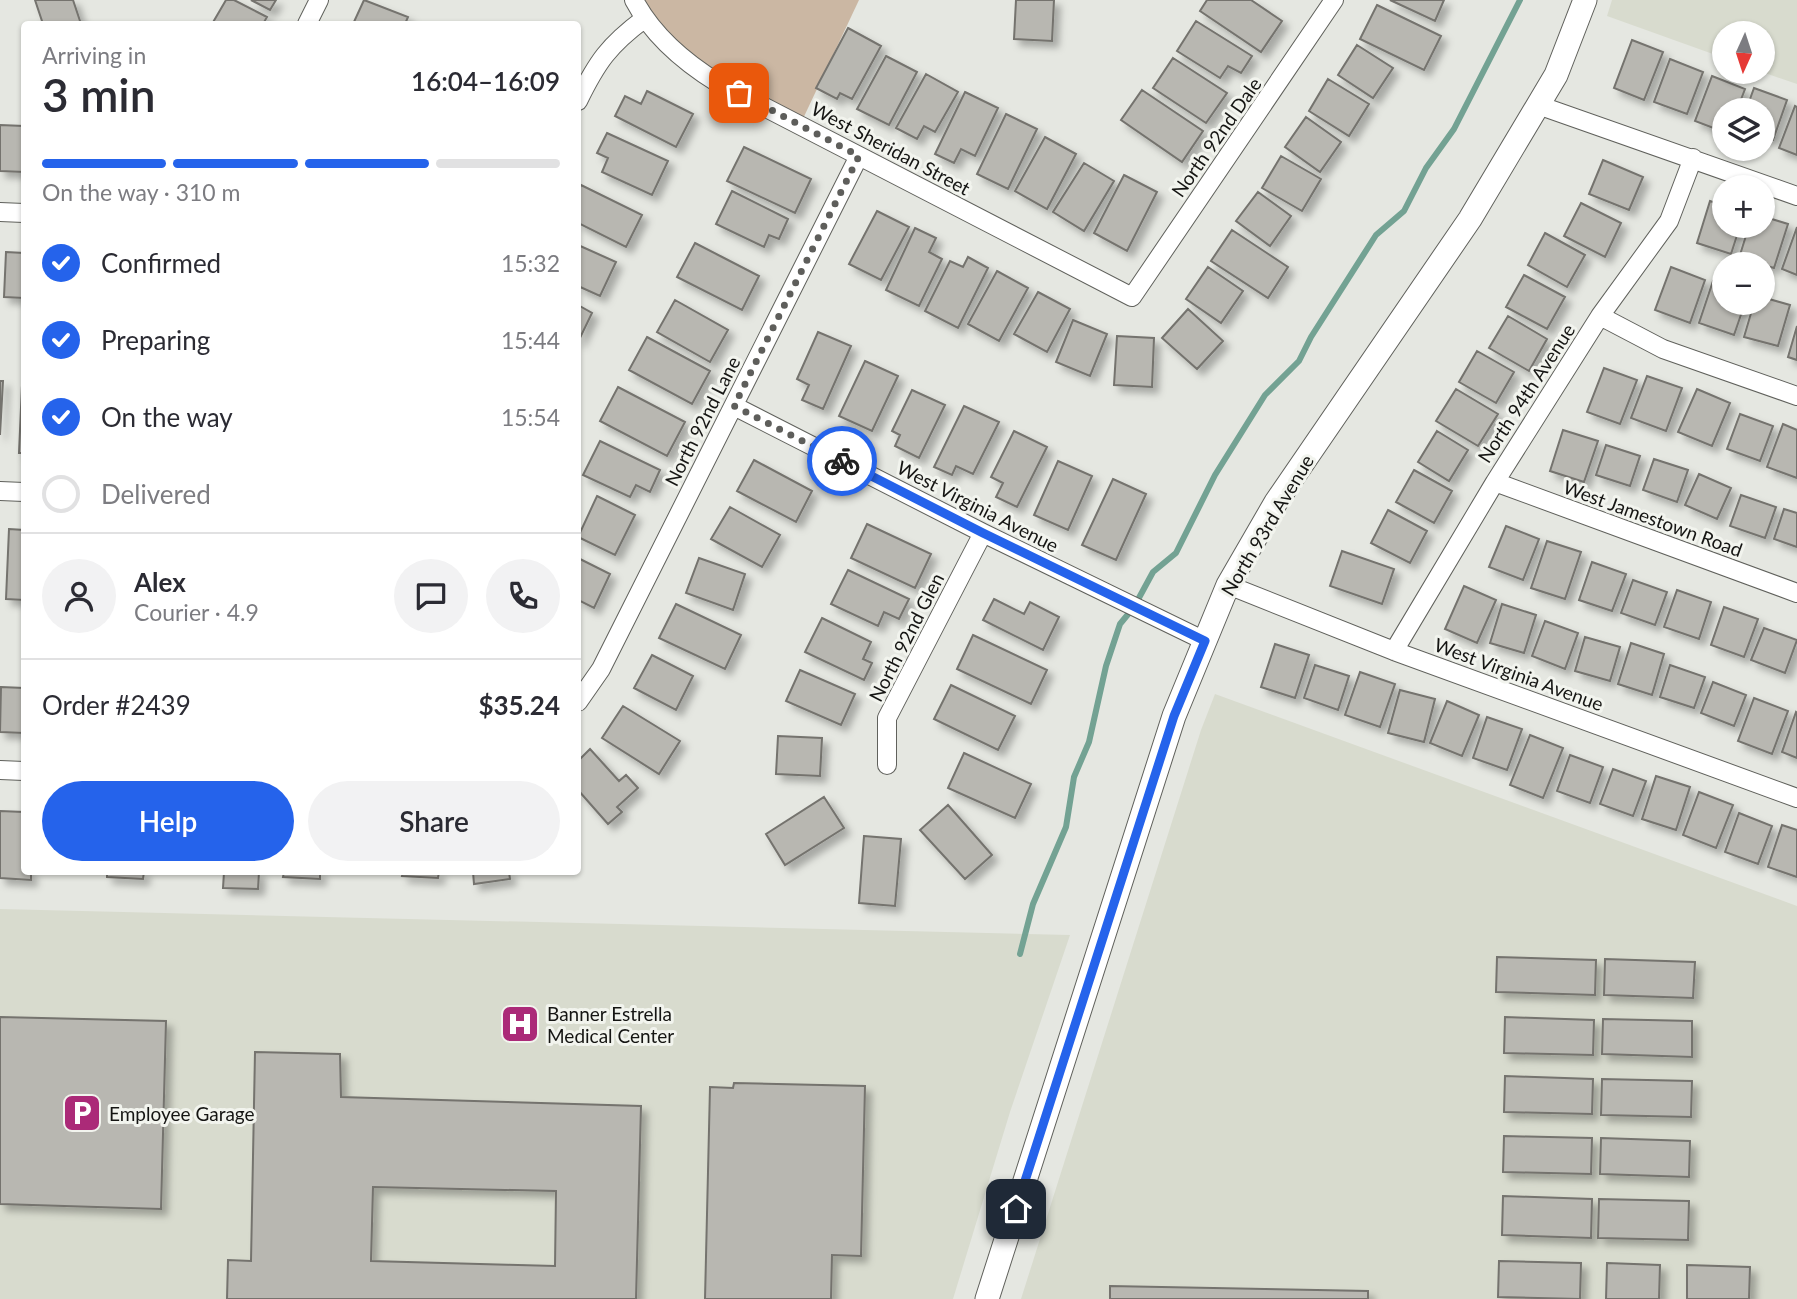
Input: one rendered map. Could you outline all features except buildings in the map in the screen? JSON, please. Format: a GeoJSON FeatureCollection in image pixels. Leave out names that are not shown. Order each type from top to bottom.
{"type":"FeatureCollection","features":[{"type":"Feature","properties":{"kind":"street"},"geometry":{"type":"LineString","coordinates":[[308,21],[319,0]]}},
{"type":"Feature","properties":{"kind":"street","name":"West Sheridan Street"},"geometry":{"type":"LineString","coordinates":[[634,0],[644,19],[670,48],[697,70],[1132,297]]}},
{"type":"Feature","properties":{"kind":"street","name":"North 92nd Dale"},"geometry":{"type":"LineString","coordinates":[[1132,297],[1334,0]]}},
{"type":"Feature","properties":{"kind":"street","name":"North 93rd Avenue"},"geometry":{"type":"LineString","coordinates":[[987,1299],[1174,716],[1228,585],[1276,502],[1470,219],[1556,75],[1585,0]]}},
{"type":"Feature","properties":{"kind":"street"},"geometry":{"type":"LineString","coordinates":[[581,95],[601,58],[618,38],[644,19]]}},
{"type":"Feature","properties":{"kind":"street"},"geometry":{"type":"LineString","coordinates":[[1538,105],[1797,196]]}},
{"type":"Feature","properties":{"kind":"street","name":"North 92nd Lane"},"geometry":{"type":"LineString","coordinates":[[581,698],[601,669],[859,156]]}},
{"type":"Feature","properties":{"kind":"street","name":"North 94th Avenue"},"geometry":{"type":"LineString","coordinates":[[1394,651],[1494,482],[1600,316],[1669,221],[1693,158]]}},
{"type":"Feature","properties":{"kind":"street"},"geometry":{"type":"LineString","coordinates":[[0,212],[21,213]]}},
{"type":"Feature","properties":{"kind":"street"},"geometry":{"type":"LineString","coordinates":[[1600,316],[1662,349],[1797,396]]}},
{"type":"Feature","properties":{"kind":"street","name":"West Virginia Avenue"},"geometry":{"type":"LineString","coordinates":[[734,406],[983,533],[1205,641]]}},
{"type":"Feature","properties":{"kind":"street","name":"West Jamestown Road"},"geometry":{"type":"LineString","coordinates":[[1494,482],[1797,593]]}},
{"type":"Feature","properties":{"kind":"street"},"geometry":{"type":"LineString","coordinates":[[0,491],[21,492]]}},
{"type":"Feature","properties":{"kind":"street","name":"North 92nd Glen"},"geometry":{"type":"LineString","coordinates":[[887,765],[887,718],[983,533]]}},
{"type":"Feature","properties":{"kind":"street","name":"West Virginia Avenue"},"geometry":{"type":"LineString","coordinates":[[1228,585],[1394,651],[1797,798]]}},
{"type":"Feature","properties":{"kind":"street"},"geometry":{"type":"LineString","coordinates":[[0,770],[21,771]]}},
{"type":"Feature","properties":{"kind":"shaded area"},"geometry":{"type":"Polygon","coordinates":[[[634,0],[859,0],[800,125],[718,83],[634,0]]]}},
{"type":"Feature","properties":{"kind":"shaded area"},"geometry":{"type":"Polygon","coordinates":[[[1612,0],[1797,0],[1797,84],[1775,76],[1775,21],[1712,21],[1712,54],[1607,16],[1612,0]]]}},
{"type":"Feature","properties":{"kind":"shaded area"},"geometry":{"type":"Polygon","coordinates":[[[1215,694],[1797,906],[1797,1299],[1021,1299],[1201,730],[1215,694]]]}},
{"type":"Feature","properties":{"kind":"shaded area","name":"Banner Estrella Medical Center"},"geometry":{"type":"Polygon","coordinates":[[[0,909],[1070,935],[1010,1112],[953,1299],[0,1299],[0,909]]]}},
{"type":"Feature","properties":{"kind":"waterway"},"geometry":{"type":"LineString","coordinates":[[1020,954],[1033,904],[1066,827],[1074,777],[1089,742],[1106,666],[1120,624],[1134,607],[1153,572],[1176,553],[1215,475],[1265,395],[1299,361],[1311,337],[1376,235],[1404,211],[1426,168],[1454,129],[1520,0]]}},
{"type":"Feature","properties":{"kind":"way so far"},"geometry":{"type":"LineString","coordinates":[[739,93],[859,156],[734,406],[842,461]]}},
{"type":"Feature","properties":{"kind":"place","name":"Banner Estrella Medical Center"},"geometry":{"type":"Point","coordinates":[520,1024]}},
{"type":"Feature","properties":{"kind":"place","name":"Employee Garage"},"geometry":{"type":"Point","coordinates":[82,1113]}},
{"type":"Feature","properties":{"kind":"route"},"geometry":{"type":"LineString","coordinates":[[842,461],[1205,641],[1174,716],[1016,1209]]}}]}
